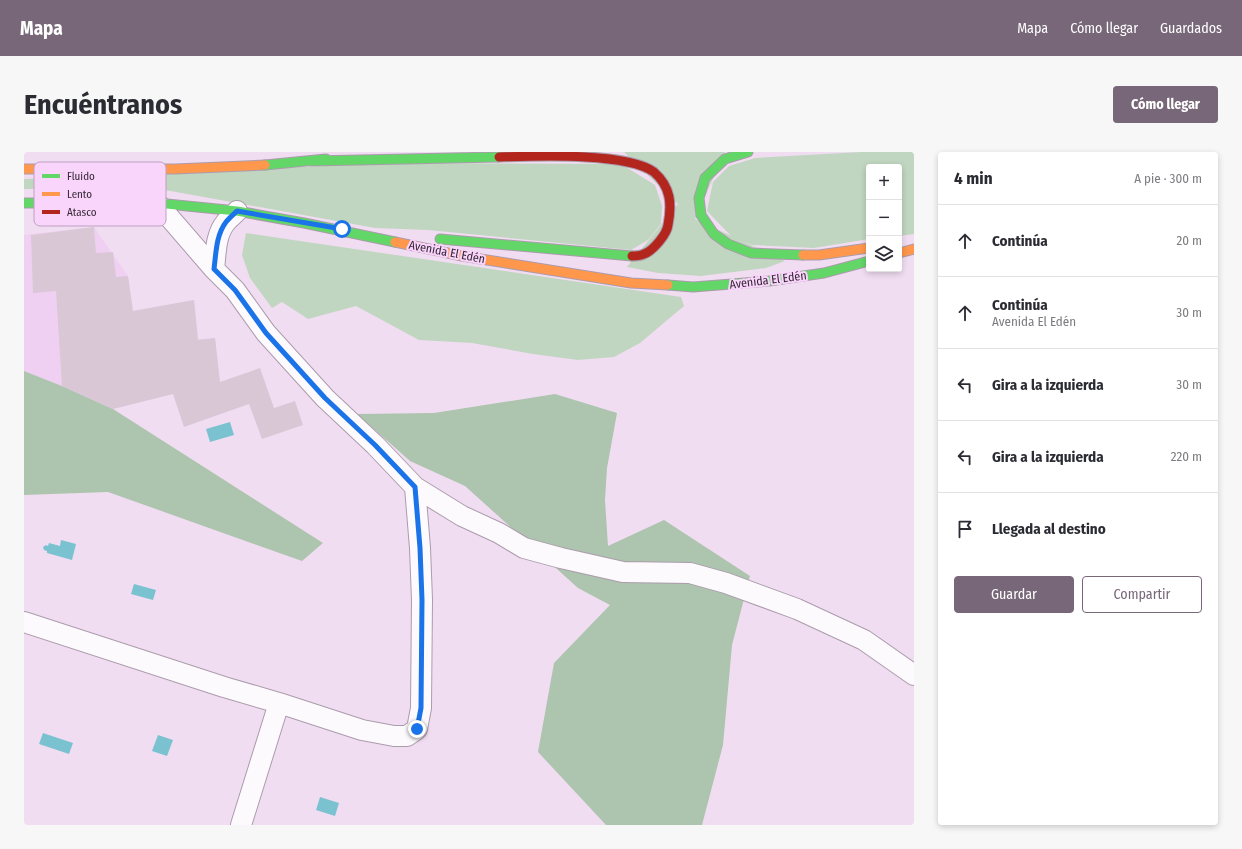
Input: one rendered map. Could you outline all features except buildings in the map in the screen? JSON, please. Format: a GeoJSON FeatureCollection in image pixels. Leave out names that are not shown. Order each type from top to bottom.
{"type":"FeatureCollection","features":[{"type":"Feature","properties":{"kind":"main road"},"geometry":{"type":"LineString","coordinates":[[311,161],[389,152]]}},
{"type":"Feature","properties":{"kind":"main road"},"geometry":{"type":"LineString","coordinates":[[748,152],[725,159],[705,178],[700,198],[700,215],[714,234],[728,244],[750,253],[819,255],[866,248]]}},
{"type":"Feature","properties":{"kind":"main road"},"geometry":{"type":"LineString","coordinates":[[166,169],[311,161],[575,155],[625,159],[644,166],[653,171],[661,179],[668,192],[671,206],[668,227],[662,239],[645,254],[629,257],[430,238]]}},
{"type":"Feature","properties":{"kind":"main road"},"geometry":{"type":"LineString","coordinates":[[24,169],[34,169]]}},
{"type":"Feature","properties":{"kind":"main road","name":"Avenida El Edén"},"geometry":{"type":"LineString","coordinates":[[24,202],[34,202]]}},
{"type":"Feature","properties":{"kind":"main road","name":"Avenida El Edén"},"geometry":{"type":"LineString","coordinates":[[166,204],[237,211],[304,223],[470,257],[631,283],[693,287],[769,281],[824,273],[866,262]]}},
{"type":"Feature","properties":{"kind":"main road"},"geometry":{"type":"LineString","coordinates":[[304,223],[342,229],[406,235]]}},
{"type":"Feature","properties":{"kind":"main road"},"geometry":{"type":"LineString","coordinates":[[902,244],[914,242]]}},
{"type":"Feature","properties":{"kind":"main road"},"geometry":{"type":"LineString","coordinates":[[902,252],[914,249]]}},
{"type":"Feature","properties":{"kind":"street"},"geometry":{"type":"LineString","coordinates":[[214,269],[217,243],[221,230],[226,222],[237,211]]}},
{"type":"Feature","properties":{"kind":"street"},"geometry":{"type":"LineString","coordinates":[[166,213],[214,269],[235,290],[266,333],[325,398],[375,445],[415,487],[462,516],[499,533],[524,548],[623,572],[690,573],[726,583],[797,609],[864,640],[914,675]]}},
{"type":"Feature","properties":{"kind":"street"},"geometry":{"type":"LineString","coordinates":[[24,622],[224,687],[279,702],[362,730],[394,736],[407,736],[417,729],[421,708],[422,600],[420,548],[415,487]]}},
{"type":"Feature","properties":{"kind":"street"},"geometry":{"type":"LineString","coordinates":[[241,825],[279,702]]}},
{"type":"Feature","properties":{"kind":"shaded area"},"geometry":{"type":"Polygon","coordinates":[[[94,227],[128,276],[133,311],[194,300],[198,339],[215,338],[220,382],[113,409],[24,371],[24,235],[94,227]]]}},
{"type":"Feature","properties":{"kind":"green space"},"geometry":{"type":"Polygon","coordinates":[[[624,152],[725,152],[695,219],[785,261],[766,268],[701,276],[658,273],[627,267],[678,204],[624,152]]]}},
{"type":"Feature","properties":{"kind":"green space"},"geometry":{"type":"Polygon","coordinates":[[[861,152],[914,152],[914,234],[902,236],[902,164],[866,164],[866,239],[814,248],[752,245],[732,237],[707,211],[713,182],[729,166],[755,158],[861,152]]]}},
{"type":"Feature","properties":{"kind":"green space"},"geometry":{"type":"Polygon","coordinates":[[[394,163],[621,164],[655,185],[662,206],[661,224],[648,240],[631,250],[428,230],[375,228],[166,190],[166,173],[394,163]]]}},
{"type":"Feature","properties":{"kind":"green space"},"geometry":{"type":"Polygon","coordinates":[[[24,179],[34,179],[34,189],[24,189],[24,179]]]}},
{"type":"Feature","properties":{"kind":"green space"},"geometry":{"type":"Polygon","coordinates":[[[246,233],[681,297],[684,306],[640,343],[614,357],[578,360],[533,354],[472,343],[419,340],[356,306],[308,319],[282,302],[272,308],[250,278],[242,255],[246,233]]]}},
{"type":"Feature","properties":{"kind":"green space"},"geometry":{"type":"Polygon","coordinates":[[[24,371],[113,409],[323,543],[302,561],[108,492],[24,495],[24,371]]]}},
{"type":"Feature","properties":{"kind":"green space"},"geometry":{"type":"Polygon","coordinates":[[[555,394],[617,413],[607,468],[605,500],[608,546],[664,520],[750,576],[732,645],[723,745],[702,825],[606,825],[538,752],[554,663],[610,605],[578,588],[465,486],[410,461],[357,414],[434,413],[555,394]]]}},
{"type":"Feature","properties":{"kind":"water"},"geometry":{"type":"Polygon","coordinates":[[[230,422],[234,435],[210,442],[206,429],[230,422]]]}},
{"type":"Feature","properties":{"kind":"water"},"geometry":{"type":"Polygon","coordinates":[[[61,540],[76,544],[72,560],[47,553],[47,551],[44,550],[43,547],[46,545],[48,546],[49,543],[60,546],[61,540]]]}},
{"type":"Feature","properties":{"kind":"water"},"geometry":{"type":"Polygon","coordinates":[[[134,584],[156,590],[153,600],[131,594],[134,584]]]}},
{"type":"Feature","properties":{"kind":"water"},"geometry":{"type":"Polygon","coordinates":[[[43,733],[73,743],[69,754],[39,744],[43,733]]]}},
{"type":"Feature","properties":{"kind":"water"},"geometry":{"type":"Polygon","coordinates":[[[158,735],[173,740],[167,756],[152,751],[158,735]]]}},
{"type":"Feature","properties":{"kind":"water"},"geometry":{"type":"Polygon","coordinates":[[[320,797],[339,803],[335,816],[316,810],[320,797]]]}},
{"type":"Feature","properties":{"kind":"traffic: fast"},"geometry":{"type":"LineString","coordinates":[[748,152],[725,159],[705,178],[699,198],[701,215],[714,234],[728,244],[751,253],[803,255]]}},
{"type":"Feature","properties":{"kind":"traffic: fast"},"geometry":{"type":"LineString","coordinates":[[311,161],[499,157]]}},
{"type":"Feature","properties":{"kind":"traffic: fast"},"geometry":{"type":"LineString","coordinates":[[265,165],[326,159]]}},
{"type":"Feature","properties":{"kind":"traffic: fast"},"geometry":{"type":"LineString","coordinates":[[24,203],[34,203]]}},
{"type":"Feature","properties":{"kind":"traffic: fast"},"geometry":{"type":"LineString","coordinates":[[166,204],[237,211],[395,242]]}},
{"type":"Feature","properties":{"kind":"traffic: fast"},"geometry":{"type":"LineString","coordinates":[[440,239],[632,256]]}},
{"type":"Feature","properties":{"kind":"traffic: fast"},"geometry":{"type":"LineString","coordinates":[[668,285],[693,287],[769,281],[824,273],[866,262]]}},
{"type":"Feature","properties":{"kind":"traffic: slow"},"geometry":{"type":"LineString","coordinates":[[166,169],[265,165]]}},
{"type":"Feature","properties":{"kind":"traffic: slow"},"geometry":{"type":"LineString","coordinates":[[24,169],[34,169]]}},
{"type":"Feature","properties":{"kind":"traffic: slow"},"geometry":{"type":"LineString","coordinates":[[395,242],[462,256],[631,283],[668,285]]}},
{"type":"Feature","properties":{"kind":"traffic: slow"},"geometry":{"type":"LineString","coordinates":[[803,255],[819,255],[866,248]]}},
{"type":"Feature","properties":{"kind":"traffic: slow"},"geometry":{"type":"LineString","coordinates":[[902,252],[914,249]]}},
{"type":"Feature","properties":{"kind":"traffic: jam"},"geometry":{"type":"LineString","coordinates":[[499,157],[557,156],[603,158],[623,161],[641,166],[654,172],[664,184],[669,196],[670,210],[667,229],[655,246],[648,252],[642,255],[632,256]]}},
{"type":"Feature","properties":{"kind":"route"},"geometry":{"type":"LineString","coordinates":[[342,229],[237,211],[226,222],[221,230],[217,243],[214,269],[235,290],[266,333],[325,398],[375,445],[415,487],[420,548],[422,600],[421,708],[417,729]]}}]}
